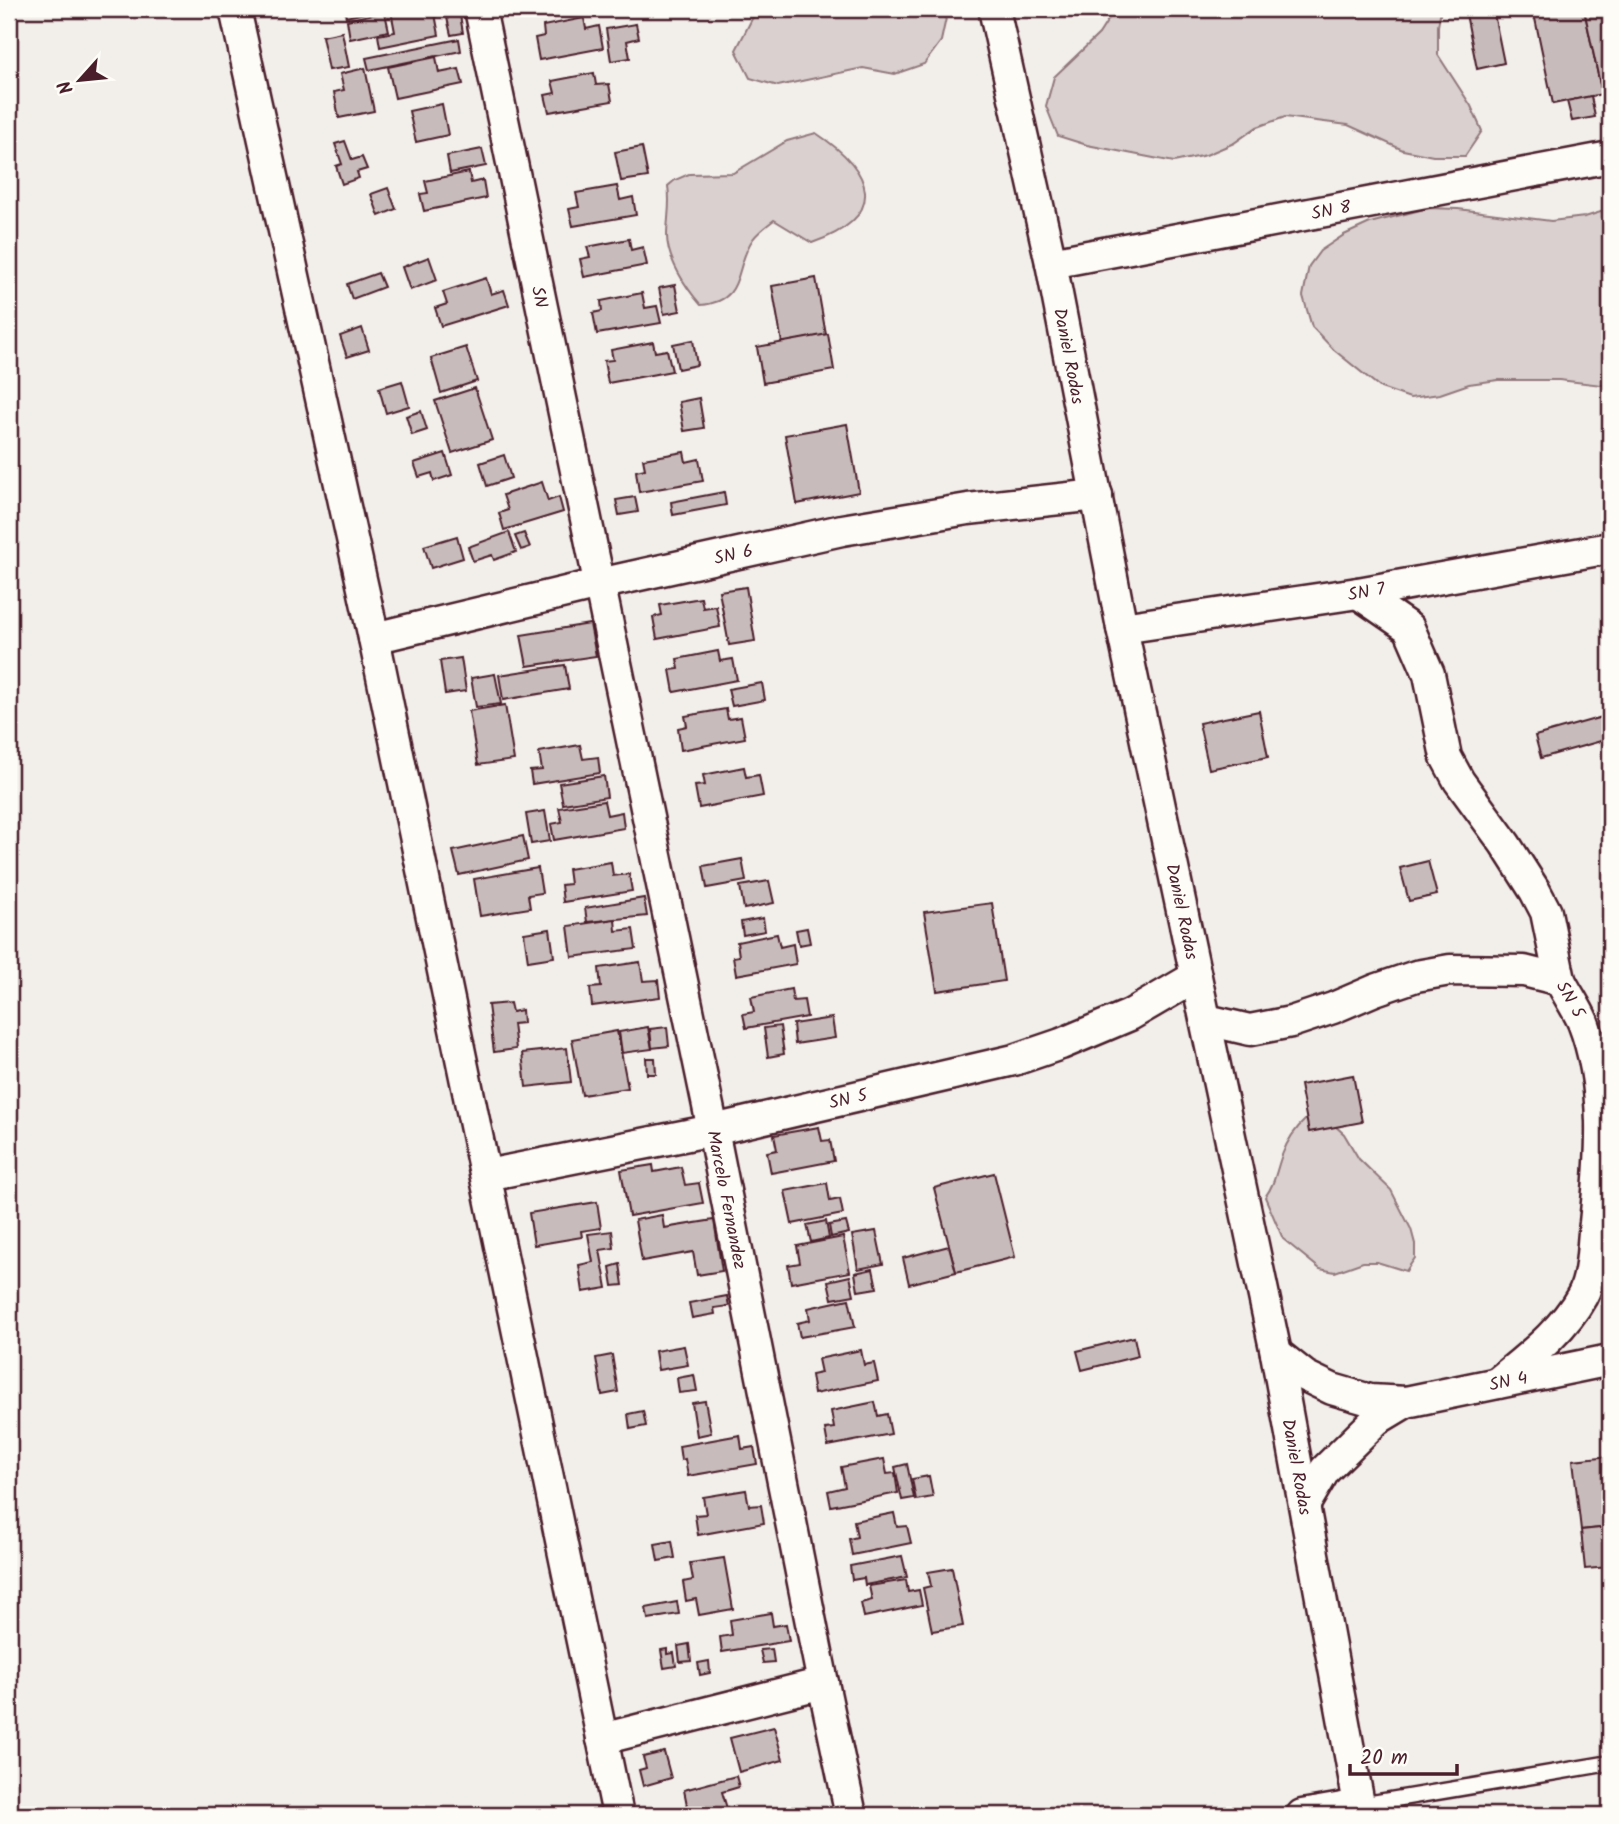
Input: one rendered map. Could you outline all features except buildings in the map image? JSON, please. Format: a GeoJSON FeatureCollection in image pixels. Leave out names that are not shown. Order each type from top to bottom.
{"type":"FeatureCollection","features":[{"type":"Feature","properties":{"kind":"street"},"geometry":{"type":"LineString","coordinates":[[235,9],[374,638],[618,1815]]}},
{"type":"Feature","properties":{"kind":"street","name":"SN"},"geometry":{"type":"LineString","coordinates":[[480,9],[599,584]]}},
{"type":"Feature","properties":{"kind":"street","name":"Daniel Rodas"},"geometry":{"type":"LineString","coordinates":[[994,9],[1051,263],[1122,628],[1276,1353],[1361,1810]]}},
{"type":"Feature","properties":{"kind":"street","name":"SN 8"},"geometry":{"type":"LineString","coordinates":[[1051,263],[1610,157]]}},
{"type":"Feature","properties":{"kind":"street","name":"SN 6"},"geometry":{"type":"LineString","coordinates":[[374,638],[842,530],[968,509],[1097,495]]}},
{"type":"Feature","properties":{"kind":"street","name":"SN 7"},"geometry":{"type":"LineString","coordinates":[[1122,628],[1357,593],[1610,548]]}},
{"type":"Feature","properties":{"kind":"street","name":"Marcelo Fernandez"},"geometry":{"type":"LineString","coordinates":[[599,584],[713,1130],[851,1815]]}},
{"type":"Feature","properties":{"kind":"street"},"geometry":{"type":"LineString","coordinates":[[1357,593],[1409,628],[1429,674],[1446,757],[1459,781],[1506,844],[1546,912],[1560,980]]}},
{"type":"Feature","properties":{"kind":"street","name":"SN 5"},"geometry":{"type":"LineString","coordinates":[[1207,1020],[1250,1030],[1260,1028],[1333,1008],[1416,976],[1450,970],[1524,971],[1560,980],[1582,1021],[1595,1061],[1601,1108],[1598,1192],[1591,1259],[1584,1292],[1567,1321],[1497,1383]]}},
{"type":"Feature","properties":{"kind":"street","name":"SN 5"},"geometry":{"type":"LineString","coordinates":[[487,1175],[713,1130],[1014,1060],[1130,1015],[1195,977]]}},
{"type":"Feature","properties":{"kind":"street","name":"SN 4"},"geometry":{"type":"LineString","coordinates":[[1276,1353],[1305,1376],[1332,1390],[1370,1400],[1406,1402],[1610,1360]]}},
{"type":"Feature","properties":{"kind":"street","name":"SN 4"},"geometry":{"type":"LineString","coordinates":[[1305,1504],[1325,1470],[1377,1420],[1406,1402]]}},
{"type":"Feature","properties":{"kind":"street"},"geometry":{"type":"LineString","coordinates":[[602,1739],[823,1683]]}},
{"type":"Feature","properties":{"kind":"street"},"geometry":{"type":"LineString","coordinates":[[1302,1815],[1361,1810]]}},
{"type":"Feature","properties":{"kind":"lane"},"geometry":{"type":"LineString","coordinates":[[1361,1810],[1610,1763]]}},
{"type":"Feature","properties":{"kind":"shaded area"},"geometry":{"type":"Polygon","coordinates":[[[757,9],[948,9],[941,41],[924,64],[895,74],[863,68],[778,86],[750,78],[736,50],[757,9]]]}},
{"type":"Feature","properties":{"kind":"shaded area"},"geometry":{"type":"Polygon","coordinates":[[[1115,9],[1441,9],[1438,55],[1471,106],[1482,131],[1465,156],[1433,156],[1403,150],[1348,125],[1285,117],[1257,127],[1234,143],[1206,155],[1174,162],[1087,145],[1058,136],[1046,106],[1054,77],[1099,34],[1115,9]]]}},
{"type":"Feature","properties":{"kind":"shaded area"},"geometry":{"type":"Polygon","coordinates":[[[816,133],[851,163],[861,178],[865,192],[863,207],[853,220],[837,232],[812,243],[774,220],[753,239],[737,281],[726,297],[701,305],[684,282],[670,254],[667,236],[668,186],[689,174],[733,173],[787,141],[816,133]]]}},
{"type":"Feature","properties":{"kind":"shaded area"},"geometry":{"type":"Polygon","coordinates":[[[1428,208],[1458,209],[1551,221],[1585,217],[1610,209],[1610,386],[1559,380],[1498,380],[1410,398],[1381,388],[1334,350],[1312,327],[1303,296],[1309,266],[1320,251],[1344,235],[1370,223],[1428,208]]]}},
{"type":"Feature","properties":{"kind":"shaded area"},"geometry":{"type":"Polygon","coordinates":[[[1307,1118],[1334,1125],[1344,1134],[1359,1159],[1391,1190],[1411,1229],[1415,1244],[1415,1258],[1406,1271],[1377,1262],[1363,1262],[1335,1272],[1320,1269],[1283,1239],[1265,1197],[1286,1145],[1307,1118]]]}}]}
